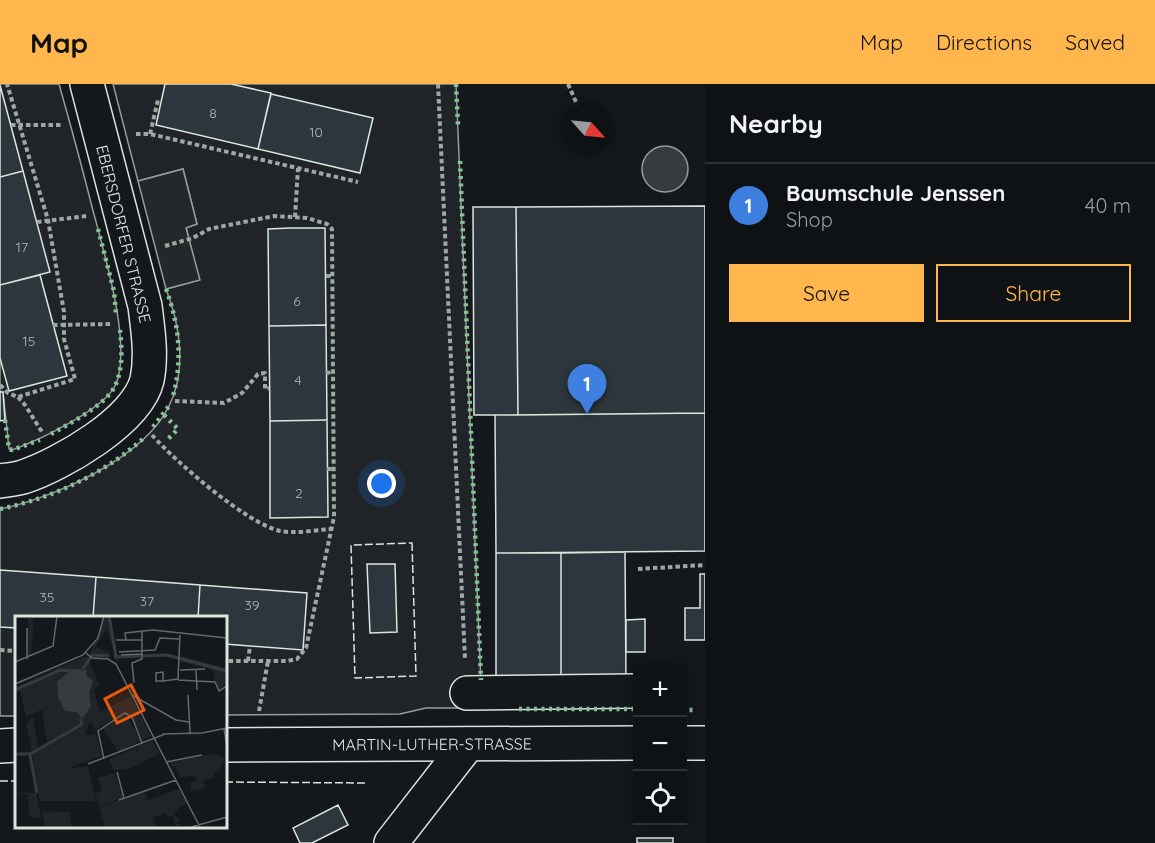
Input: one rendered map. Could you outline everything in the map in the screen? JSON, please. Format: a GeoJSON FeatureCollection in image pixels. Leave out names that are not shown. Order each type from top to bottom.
{"type":"FeatureCollection","features":[{"type":"Feature","properties":{"kind":"street","name":"EBERSDORFER STRASSE"},"geometry":{"type":"LineString","coordinates":[[87,84],[132,255],[147,323],[149,340],[147,379],[136,401]]}},
{"type":"Feature","properties":{"kind":"street"},"geometry":{"type":"LineString","coordinates":[[0,481],[22,477],[60,461],[98,438],[136,401]]}},
{"type":"Feature","properties":{"kind":"street"},"geometry":{"type":"LineString","coordinates":[[466,693],[633,691]]}},
{"type":"Feature","properties":{"kind":"street","name":"MARTIN-LUTHER-STRASSE"},"geometry":{"type":"LineString","coordinates":[[226,745],[633,743]]}},
{"type":"Feature","properties":{"kind":"street"},"geometry":{"type":"LineString","coordinates":[[687,743],[705,743]]}},
{"type":"Feature","properties":{"kind":"street"},"geometry":{"type":"LineString","coordinates":[[391,843],[468,744]]}},
{"type":"Feature","properties":{"kind":"path"},"geometry":{"type":"LineString","coordinates":[[0,385],[8,393],[18,397],[75,379],[64,339],[64,312],[48,220],[7,84]]}},
{"type":"Feature","properties":{"kind":"path"},"geometry":{"type":"LineString","coordinates":[[438,84],[466,693]]}},
{"type":"Feature","properties":{"kind":"path"},"geometry":{"type":"LineString","coordinates":[[568,84],[576,102]]}},
{"type":"Feature","properties":{"kind":"path"},"geometry":{"type":"LineString","coordinates":[[150,134],[158,100],[162,101]]}},
{"type":"Feature","properties":{"kind":"path"},"geometry":{"type":"LineString","coordinates":[[10,125],[70,125],[150,134],[358,182]]}},
{"type":"Feature","properties":{"kind":"path"},"geometry":{"type":"LineString","coordinates":[[295,217],[298,168]]}},
{"type":"Feature","properties":{"kind":"path"},"geometry":{"type":"LineString","coordinates":[[37,222],[121,213]]}},
{"type":"Feature","properties":{"kind":"path"},"geometry":{"type":"LineString","coordinates":[[132,255],[193,238],[209,229],[234,226],[263,218],[295,217],[316,220],[327,224],[332,229],[334,517],[306,648],[297,658],[287,661],[226,661]]}},
{"type":"Feature","properties":{"kind":"path"},"geometry":{"type":"LineString","coordinates":[[326,276],[332,276]]}},
{"type":"Feature","properties":{"kind":"path"},"geometry":{"type":"LineString","coordinates":[[53,325],[147,323]]}},
{"type":"Feature","properties":{"kind":"path"},"geometry":{"type":"LineString","coordinates":[[326,373],[333,372]]}},
{"type":"Feature","properties":{"kind":"path"},"geometry":{"type":"LineString","coordinates":[[136,401],[169,400],[224,404],[242,393],[258,374],[265,373],[265,389],[269,388]]}},
{"type":"Feature","properties":{"kind":"path"},"geometry":{"type":"LineString","coordinates":[[136,401],[166,449],[234,507],[281,531],[331,529]]}},
{"type":"Feature","properties":{"kind":"path"},"geometry":{"type":"LineString","coordinates":[[327,469],[333,469]]}},
{"type":"Feature","properties":{"kind":"path"},"geometry":{"type":"LineString","coordinates":[[638,569],[705,565]]}},
{"type":"Feature","properties":{"kind":"path"},"geometry":{"type":"LineString","coordinates":[[248,661],[250,646]]}},
{"type":"Feature","properties":{"kind":"path"},"geometry":{"type":"LineString","coordinates":[[0,650],[15,651]]}},
{"type":"Feature","properties":{"kind":"path"},"geometry":{"type":"LineString","coordinates":[[257,721],[268,661]]}},
{"type":"Feature","properties":{"kind":"shaded area"},"geometry":{"type":"Polygon","coordinates":[[[0,84],[59,84],[108,270],[119,322],[121,347],[120,369],[115,386],[108,395],[68,424],[12,450],[9,449],[3,392],[0,392],[0,84]]]}},
{"type":"Feature","properties":{"kind":"shaded area"},"geometry":{"type":"Polygon","coordinates":[[[113,84],[456,84],[482,708],[426,708],[400,714],[226,715],[226,616],[15,616],[15,716],[0,716],[0,509],[46,496],[119,459],[157,425],[175,392],[180,348],[175,317],[166,289],[199,280],[186,227],[197,224],[183,169],[138,181],[113,84]]]}},
{"type":"Feature","properties":{"kind":"shaded area"},"geometry":{"type":"Polygon","coordinates":[[[665,146],[681,153],[688,169],[681,185],[665,192],[649,185],[642,169],[649,153],[665,146]]]}},
{"type":"Feature","properties":{"kind":"shaded area"},"geometry":{"type":"Polygon","coordinates":[[[183,169],[197,224],[186,228],[200,280],[166,289],[138,181],[183,169]]]}},
{"type":"Feature","properties":{"kind":"building"},"geometry":{"type":"Polygon","coordinates":[[[165,84],[231,84],[271,93],[258,149],[156,125],[165,84]]]}},
{"type":"Feature","properties":{"kind":"building"},"geometry":{"type":"Polygon","coordinates":[[[0,85],[23,171],[0,177],[0,85]]]}},
{"type":"Feature","properties":{"kind":"building"},"geometry":{"type":"Polygon","coordinates":[[[271,94],[373,118],[360,173],[258,149],[271,94]]]}},
{"type":"Feature","properties":{"kind":"building"},"geometry":{"type":"Polygon","coordinates":[[[23,171],[50,272],[0,285],[0,177],[23,171]]]}},
{"type":"Feature","properties":{"kind":"building"},"geometry":{"type":"Polygon","coordinates":[[[705,206],[705,413],[518,415],[516,207],[705,206]]]}},
{"type":"Feature","properties":{"kind":"building"},"geometry":{"type":"Polygon","coordinates":[[[473,207],[516,207],[518,415],[474,415],[473,207]]]}},
{"type":"Feature","properties":{"kind":"building"},"geometry":{"type":"Polygon","coordinates":[[[325,228],[326,325],[269,326],[268,229],[325,228]]]}},
{"type":"Feature","properties":{"kind":"building"},"geometry":{"type":"Polygon","coordinates":[[[40,275],[67,376],[9,391],[0,358],[0,285],[40,275]]]}},
{"type":"Feature","properties":{"kind":"building"},"geometry":{"type":"Polygon","coordinates":[[[326,325],[327,420],[270,421],[269,326],[326,325]]]}},
{"type":"Feature","properties":{"kind":"building"},"geometry":{"type":"Polygon","coordinates":[[[0,392],[3,392],[5,420],[0,421],[0,392]]]}},
{"type":"Feature","properties":{"kind":"building"},"geometry":{"type":"Polygon","coordinates":[[[705,413],[705,551],[496,553],[495,415],[705,413]]]}},
{"type":"Feature","properties":{"kind":"building"},"geometry":{"type":"Polygon","coordinates":[[[327,420],[328,517],[270,518],[270,421],[327,420]]]}},
{"type":"Feature","properties":{"kind":"building"},"geometry":{"type":"Polygon","coordinates":[[[625,552],[626,684],[561,684],[561,553],[625,552]]]}},
{"type":"Feature","properties":{"kind":"building"},"geometry":{"type":"Polygon","coordinates":[[[496,553],[561,553],[561,684],[496,685],[496,553]]]}},
{"type":"Feature","properties":{"kind":"building"},"geometry":{"type":"Polygon","coordinates":[[[367,564],[395,564],[397,632],[370,633],[367,564]]]}},
{"type":"Feature","properties":{"kind":"building"},"geometry":{"type":"Polygon","coordinates":[[[0,570],[96,577],[93,616],[15,616],[15,628],[0,627],[0,570]]]}},
{"type":"Feature","properties":{"kind":"building"},"geometry":{"type":"Polygon","coordinates":[[[700,574],[705,574],[705,640],[685,640],[685,608],[700,608],[700,574]]]}},
{"type":"Feature","properties":{"kind":"building"},"geometry":{"type":"Polygon","coordinates":[[[96,577],[200,585],[198,616],[93,616],[96,577]]]}},
{"type":"Feature","properties":{"kind":"building"},"geometry":{"type":"Polygon","coordinates":[[[200,585],[307,593],[303,650],[226,644],[226,616],[198,616],[200,585]]]}},
{"type":"Feature","properties":{"kind":"building"},"geometry":{"type":"Polygon","coordinates":[[[645,619],[645,652],[626,652],[626,620],[645,619]]]}},
{"type":"Feature","properties":{"kind":"building"},"geometry":{"type":"Polygon","coordinates":[[[338,805],[348,825],[312,843],[300,843],[293,828],[338,805]]]}},
{"type":"Feature","properties":{"kind":"building"},"geometry":{"type":"Polygon","coordinates":[[[637,838],[673,838],[673,843],[637,843],[637,838]]]}},
{"type":"Feature","properties":{"kind":"hedge"},"geometry":{"type":"LineString","coordinates":[[456,84],[458,125]]}},
{"type":"Feature","properties":{"kind":"hedge"},"geometry":{"type":"LineString","coordinates":[[460,161],[481,680]]}},
{"type":"Feature","properties":{"kind":"hedge"},"geometry":{"type":"LineString","coordinates":[[98,229],[114,291],[116,314]]}},
{"type":"Feature","properties":{"kind":"hedge"},"geometry":{"type":"LineString","coordinates":[[166,289],[177,329],[179,356],[173,396]]}},
{"type":"Feature","properties":{"kind":"hedge"},"geometry":{"type":"LineString","coordinates":[[51,434],[104,400],[115,386],[121,366],[120,330]]}},
{"type":"Feature","properties":{"kind":"hedge"},"geometry":{"type":"LineString","coordinates":[[153,427],[169,406]]}},
{"type":"Feature","properties":{"kind":"hedge"},"geometry":{"type":"LineString","coordinates":[[164,415],[178,429],[166,441]]}},
{"type":"Feature","properties":{"kind":"hedge"},"geometry":{"type":"LineString","coordinates":[[5,420],[9,449],[40,440]]}},
{"type":"Feature","properties":{"kind":"hedge"},"geometry":{"type":"LineString","coordinates":[[0,509],[39,498],[77,483],[112,462],[145,437]]}},
{"type":"Feature","properties":{"kind":"hedge"},"geometry":{"type":"LineString","coordinates":[[519,709],[633,709]]}},
{"type":"Feature","properties":{"kind":"hedge"},"geometry":{"type":"LineString","coordinates":[[687,710],[693,710]]}},
{"type":"Feature","properties":{"kind":"fence"},"geometry":{"type":"LineString","coordinates":[[412,543],[416,676],[355,678],[351,545],[412,543]]}},
{"type":"Feature","properties":{"kind":"fence"},"geometry":{"type":"LineString","coordinates":[[0,781],[15,781]]}},
{"type":"Feature","properties":{"kind":"fence"},"geometry":{"type":"LineString","coordinates":[[226,782],[365,783]]}},
{"type":"Feature","properties":{"kind":"place","name":"Baumschule Jenssen"},"geometry":{"type":"Point","coordinates":[587,414]}}]}
